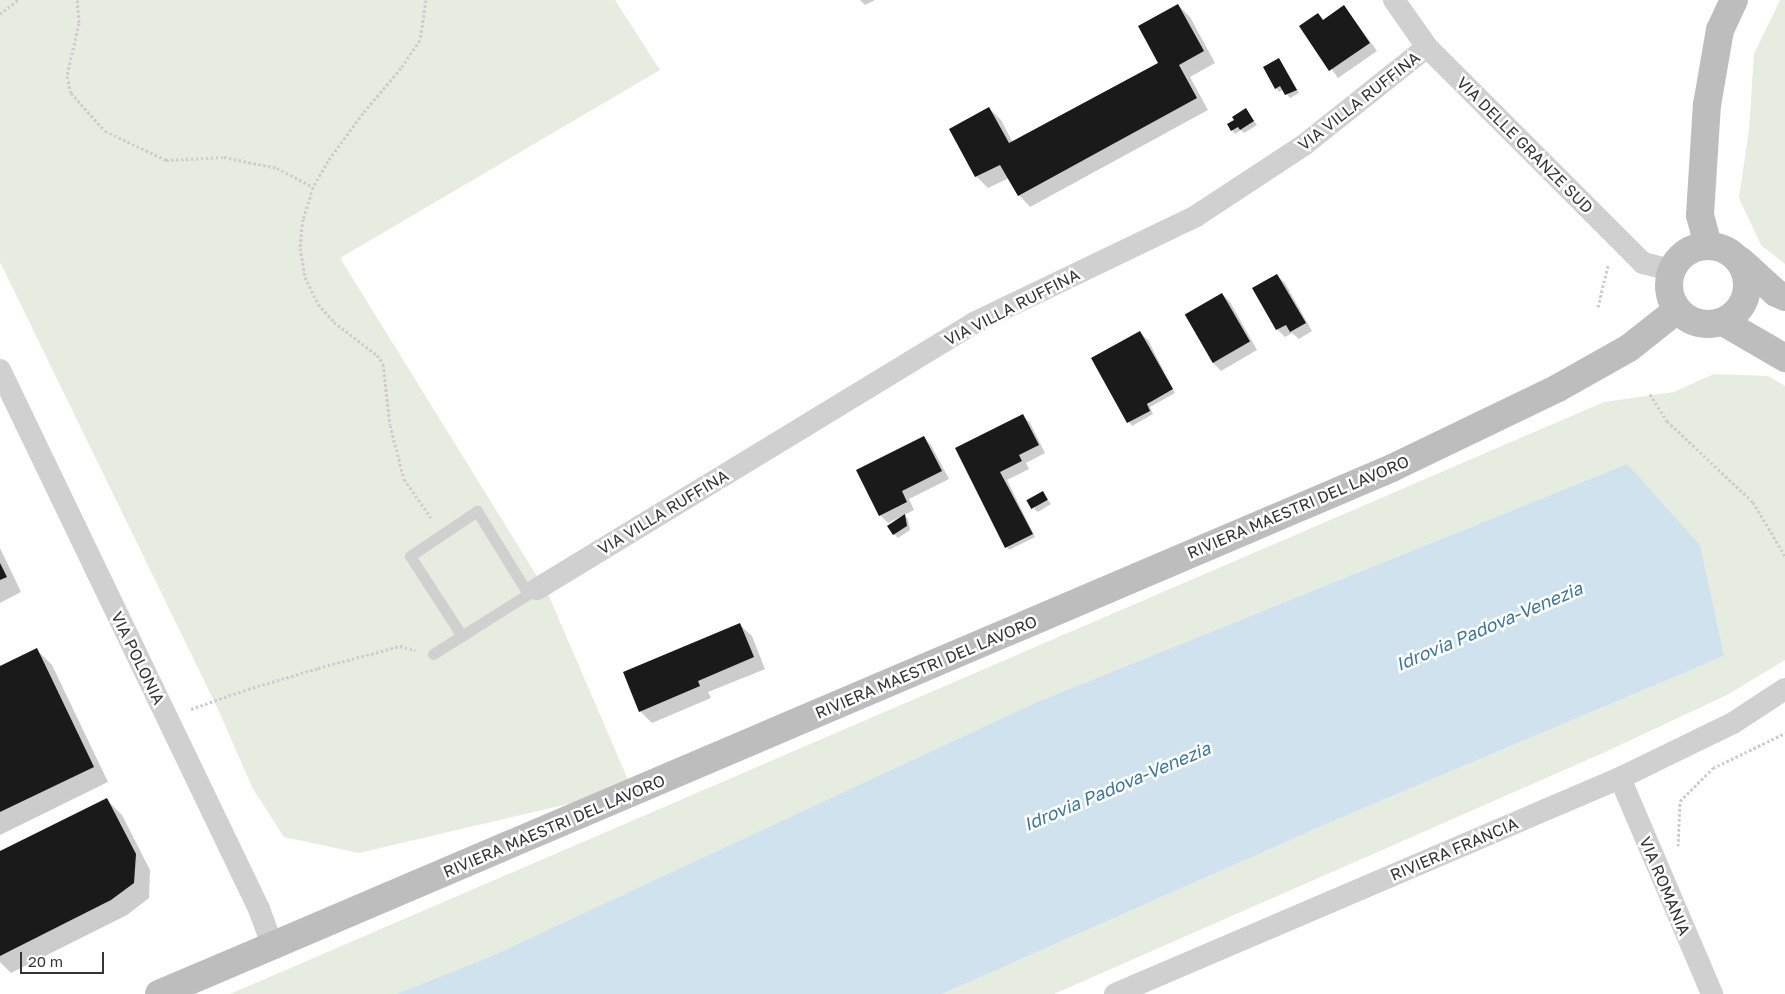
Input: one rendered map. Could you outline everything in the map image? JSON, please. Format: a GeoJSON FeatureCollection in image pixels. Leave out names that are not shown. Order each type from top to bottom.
{"type":"FeatureCollection","features":[{"type":"Feature","properties":{"kind":"street","name":"VIA DELLE GRANZE SUD"},"geometry":{"type":"LineString","coordinates":[[1394,0],[1427,48],[1643,263],[1672,270]]}},
{"type":"Feature","properties":{"kind":"street"},"geometry":{"type":"LineString","coordinates":[[1708,245],[1700,214],[1707,105],[1720,30],[1734,0]]}},
{"type":"Feature","properties":{"kind":"street","name":"VIA VILLA RUFFINA"},"geometry":{"type":"LineString","coordinates":[[532,592],[974,323],[1196,216],[1304,145],[1427,48]]}},
{"type":"Feature","properties":{"kind":"street"},"geometry":{"type":"LineString","coordinates":[[1741,261],[1748,278],[1747,297],[1738,312],[1723,322],[1706,325],[1690,320],[1677,310],[1670,298],[1669,284],[1672,270],[1680,257],[1693,248],[1708,245],[1726,249],[1741,261],[1776,293],[1785,297]]}},
{"type":"Feature","properties":{"kind":"street","name":"RIVIERA MAESTRI DEL LAVORO"},"geometry":{"type":"LineString","coordinates":[[159,994],[273,947],[1392,468],[1558,388],[1629,348],[1677,310]]}},
{"type":"Feature","properties":{"kind":"street"},"geometry":{"type":"LineString","coordinates":[[1723,322],[1785,358]]}},
{"type":"Feature","properties":{"kind":"street","name":"VIA POLONIA"},"geometry":{"type":"LineString","coordinates":[[0,370],[259,909],[273,947]]}},
{"type":"Feature","properties":{"kind":"street","name":"RIVIERA FRANCIA"},"geometry":{"type":"LineString","coordinates":[[1115,994],[1620,778],[1733,723],[1785,689]]}},
{"type":"Feature","properties":{"kind":"street","name":"VIA ROMANIA"},"geometry":{"type":"LineString","coordinates":[[1620,778],[1712,994]]}},
{"type":"Feature","properties":{"kind":"lane"},"geometry":{"type":"LineString","coordinates":[[433,654],[462,636],[532,592],[477,511],[410,556],[462,636]]}},
{"type":"Feature","properties":{"kind":"path"},"geometry":{"type":"LineString","coordinates":[[0,14],[18,0]]}},
{"type":"Feature","properties":{"kind":"path"},"geometry":{"type":"LineString","coordinates":[[78,0],[79,23],[67,76],[71,93],[106,131],[166,160],[224,157],[277,168],[313,187]]}},
{"type":"Feature","properties":{"kind":"path"},"geometry":{"type":"LineString","coordinates":[[426,0],[420,40],[401,68],[363,113],[328,161],[313,187],[303,219],[300,248],[305,277],[318,304],[334,322],[377,355],[383,364],[390,424],[404,479],[443,535]]}},
{"type":"Feature","properties":{"kind":"path"},"geometry":{"type":"LineString","coordinates":[[1650,394],[1667,421],[1753,502],[1785,556]]}},
{"type":"Feature","properties":{"kind":"path"},"geometry":{"type":"LineString","coordinates":[[167,718],[248,689],[400,646],[433,654]]}},
{"type":"Feature","properties":{"kind":"path"},"geometry":{"type":"LineString","coordinates":[[1678,851],[1680,801],[1713,768],[1785,733]]}},
{"type":"Feature","properties":{"kind":"shaded area"},"geometry":{"type":"Polygon","coordinates":[[[0,0],[615,0],[660,70],[340,258],[548,594],[632,789],[359,853],[284,837],[252,787],[218,709],[0,262],[0,0]]]}},
{"type":"Feature","properties":{"kind":"shaded area"},"geometry":{"type":"Polygon","coordinates":[[[1780,0],[1785,0],[1785,264],[1761,245],[1739,198],[1749,130],[1754,54],[1780,0]]]}},
{"type":"Feature","properties":{"kind":"shaded area"},"geometry":{"type":"Polygon","coordinates":[[[1714,374],[1768,376],[1785,386],[1785,660],[1727,695],[1603,753],[1054,994],[942,994],[1338,819],[1724,656],[1627,464],[1037,702],[487,958],[396,994],[230,994],[1604,402],[1674,392],[1714,374]]]}},
{"type":"Feature","properties":{"kind":"water","name":"Idrovia Padova-Venezia"},"geometry":{"type":"Polygon","coordinates":[[[1627,464],[1700,545],[1724,656],[1338,819],[942,994],[396,994],[487,958],[1037,702],[1627,464]]]}},
{"type":"Feature","properties":{"kind":"building"},"geometry":{"type":"Polygon","coordinates":[[[1178,4],[1204,51],[1179,65],[1197,98],[1018,196],[1000,165],[975,177],[949,129],[989,107],[1009,143],[1158,63],[1138,26],[1178,4]]]}},
{"type":"Feature","properties":{"kind":"building"},"geometry":{"type":"Polygon","coordinates":[[[1344,5],[1370,43],[1329,71],[1299,26],[1318,13],[1323,20],[1344,5]]]}},
{"type":"Feature","properties":{"kind":"building"},"geometry":{"type":"Polygon","coordinates":[[[1279,58],[1297,90],[1285,95],[1280,86],[1275,89],[1263,67],[1279,58]]]}},
{"type":"Feature","properties":{"kind":"building"},"geometry":{"type":"Polygon","coordinates":[[[1246,108],[1254,121],[1240,130],[1238,127],[1231,131],[1227,124],[1234,120],[1232,117],[1246,108]]]}},
{"type":"Feature","properties":{"kind":"building"},"geometry":{"type":"Polygon","coordinates":[[[1277,274],[1306,323],[1290,332],[1286,325],[1276,330],[1252,288],[1277,274]]]}},
{"type":"Feature","properties":{"kind":"building"},"geometry":{"type":"Polygon","coordinates":[[[1222,293],[1250,341],[1213,363],[1185,314],[1222,293]]]}},
{"type":"Feature","properties":{"kind":"building"},"geometry":{"type":"Polygon","coordinates":[[[1140,331],[1173,389],[1147,404],[1150,411],[1127,423],[1091,358],[1140,331]]]}},
{"type":"Feature","properties":{"kind":"building"},"geometry":{"type":"Polygon","coordinates":[[[1023,414],[1039,445],[1019,455],[1022,461],[1000,472],[1033,534],[1005,548],[955,448],[1023,414]]]}},
{"type":"Feature","properties":{"kind":"building"},"geometry":{"type":"Polygon","coordinates":[[[924,436],[942,471],[902,491],[907,502],[879,516],[856,470],[924,436]]]}},
{"type":"Feature","properties":{"kind":"building"},"geometry":{"type":"Polygon","coordinates":[[[1043,491],[1048,500],[1031,509],[1026,500],[1043,491]]]}},
{"type":"Feature","properties":{"kind":"building"},"geometry":{"type":"Polygon","coordinates":[[[905,514],[907,526],[893,535],[887,526],[905,514]]]}},
{"type":"Feature","properties":{"kind":"building"},"geometry":{"type":"Polygon","coordinates":[[[0,563],[7,577],[0,580],[0,563]]]}},
{"type":"Feature","properties":{"kind":"building"},"geometry":{"type":"Polygon","coordinates":[[[740,623],[754,657],[698,681],[700,686],[639,712],[623,672],[740,623]]]}},
{"type":"Feature","properties":{"kind":"building"},"geometry":{"type":"Polygon","coordinates":[[[37,648],[94,767],[0,812],[0,666],[37,648]]]}},
{"type":"Feature","properties":{"kind":"building"},"geometry":{"type":"Polygon","coordinates":[[[107,798],[136,854],[134,883],[111,900],[0,956],[0,851],[107,798]]]}}]}
